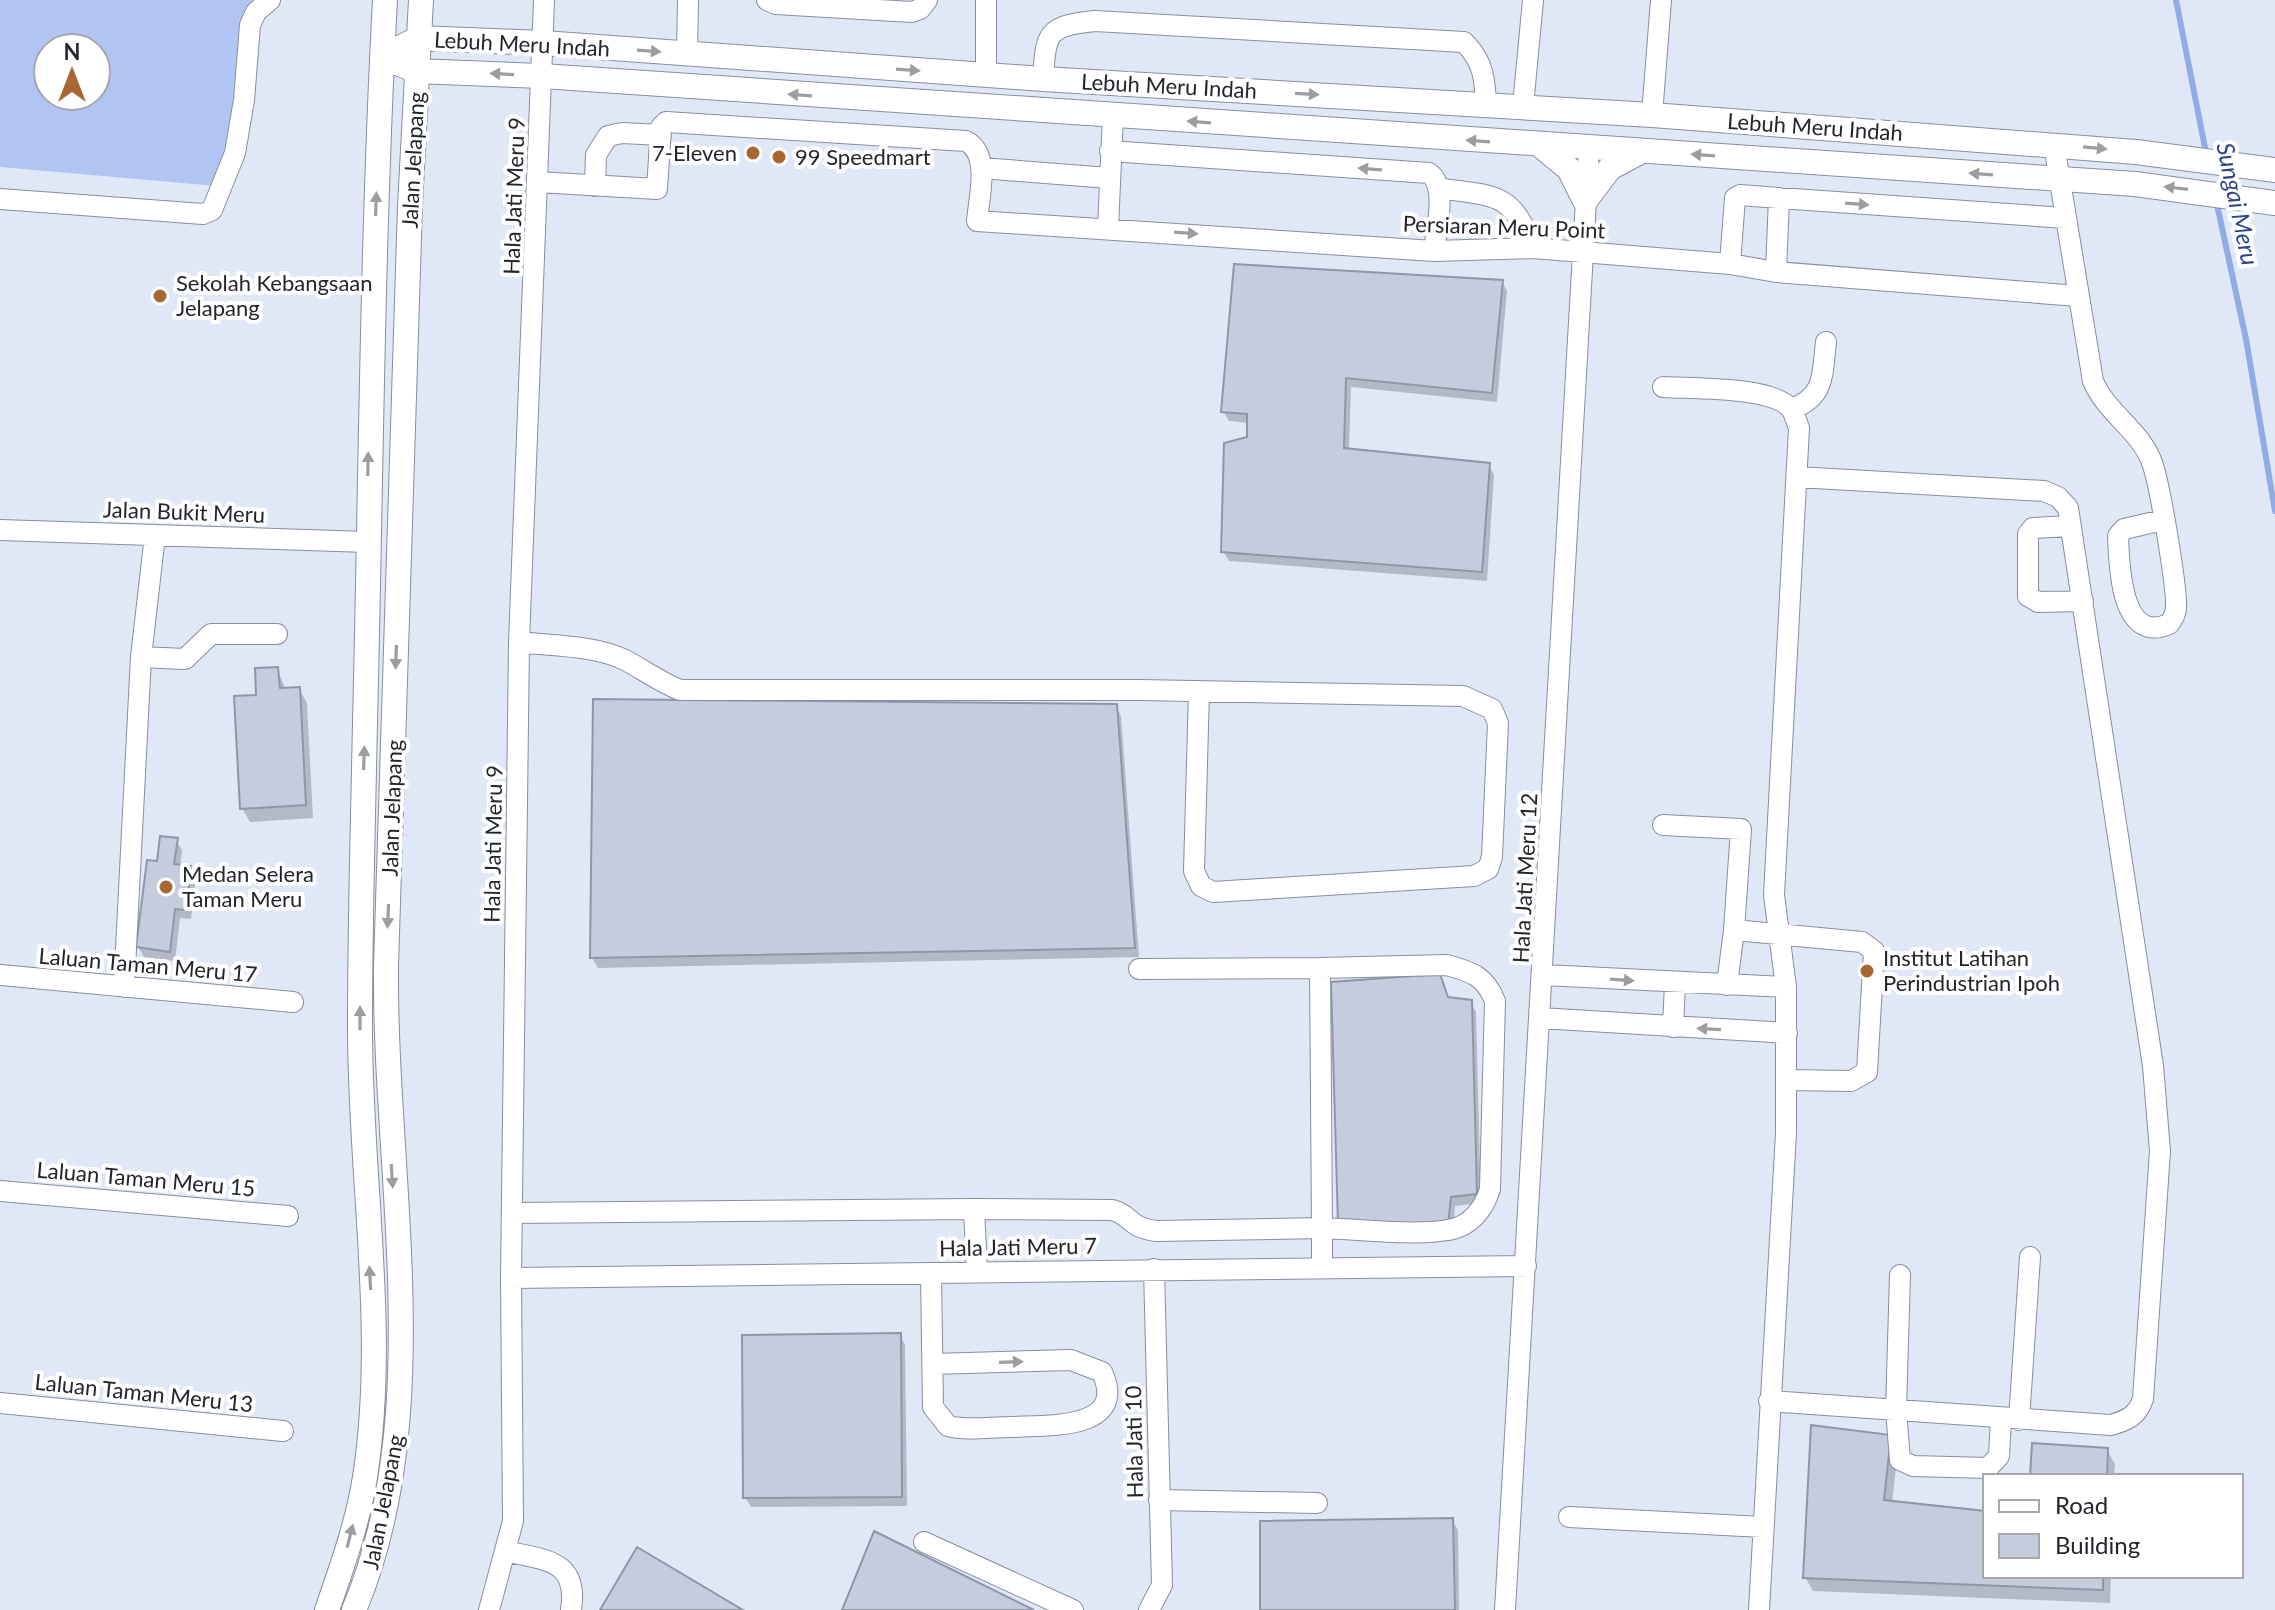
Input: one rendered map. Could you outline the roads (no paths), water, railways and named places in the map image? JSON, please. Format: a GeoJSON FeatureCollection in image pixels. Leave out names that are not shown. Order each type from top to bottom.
{"type":"FeatureCollection","features":[{"type":"Feature","properties":{"kind":"main road","name":"Jalan Jelapang"},"geometry":{"type":"LineString","coordinates":[[327,1610],[343,1565],[365,1478],[370,1414],[372,1319],[359,1066],[367,542],[385,0]]}},
{"type":"Feature","properties":{"kind":"main road","name":"Jalan Jelapang"},"geometry":{"type":"LineString","coordinates":[[354,1610],[381,1528],[394,1466],[399,1414],[399,1318],[385,1055],[397,608],[421,0]]}},
{"type":"Feature","properties":{"kind":"main road","name":"Lebuh Meru Indah"},"geometry":{"type":"LineString","coordinates":[[382,57],[419,38],[543,43],[1043,79],[1652,115],[2136,152],[2272,169]]}},
{"type":"Feature","properties":{"kind":"main road","name":"Lebuh Meru Indah"},"geometry":{"type":"LineString","coordinates":[[382,57],[417,71],[542,76],[2135,184],[2274,203]]}},
{"type":"Feature","properties":{"kind":"main road"},"geometry":{"type":"LineString","coordinates":[[415,111],[436,86],[462,72]]}},
{"type":"Feature","properties":{"kind":"main road"},"geometry":{"type":"LineString","coordinates":[[1518,106],[1569,123],[1583,134],[1589,148]]}},
{"type":"Feature","properties":{"kind":"main road"},"geometry":{"type":"LineString","coordinates":[[1589,148],[1597,134],[1613,125],[1727,121]]}},
{"type":"Feature","properties":{"kind":"main road"},"geometry":{"type":"LineString","coordinates":[[1540,145],[1569,169],[1585,201],[1610,168],[1642,151]]}},
{"type":"Feature","properties":{"kind":"main road"},"geometry":{"type":"LineString","coordinates":[[397,608],[388,567],[367,542],[390,521],[402,469]]}},
{"type":"Feature","properties":{"kind":"street"},"geometry":{"type":"LineString","coordinates":[[0,199],[203,214],[212,210],[235,153],[244,100],[250,25],[256,12],[270,0]]}},
{"type":"Feature","properties":{"kind":"street","name":"Hala Jati Meru 9"},"geometry":{"type":"LineString","coordinates":[[489,1610],[513,1521],[511,1278],[519,642],[544,0]]}},
{"type":"Feature","properties":{"kind":"street"},"geometry":{"type":"LineString","coordinates":[[687,54],[688,0]]}},
{"type":"Feature","properties":{"kind":"street"},"geometry":{"type":"LineString","coordinates":[[767,0],[776,4],[912,12],[920,9],[927,0]]}},
{"type":"Feature","properties":{"kind":"street"},"geometry":{"type":"LineString","coordinates":[[986,0],[986,75]]}},
{"type":"Feature","properties":{"kind":"street"},"geometry":{"type":"LineString","coordinates":[[1518,106],[1533,0]]}},
{"type":"Feature","properties":{"kind":"street"},"geometry":{"type":"LineString","coordinates":[[1652,115],[1661,0]]}},
{"type":"Feature","properties":{"kind":"street"},"geometry":{"type":"LineString","coordinates":[[1043,79],[1045,40],[1050,35],[1070,23],[1111,21],[1464,42],[1477,55],[1484,73],[1486,104]]}},
{"type":"Feature","properties":{"kind":"street"},"geometry":{"type":"LineString","coordinates":[[1108,228],[1113,116]]}},
{"type":"Feature","properties":{"kind":"street"},"geometry":{"type":"LineString","coordinates":[[538,182],[658,189],[661,125],[667,122],[966,141],[977,147],[981,168],[1109,178]]}},
{"type":"Feature","properties":{"kind":"street"},"geometry":{"type":"LineString","coordinates":[[595,186],[596,155],[608,136],[622,133],[661,135]]}},
{"type":"Feature","properties":{"kind":"street"},"geometry":{"type":"LineString","coordinates":[[2054,145],[2093,381],[2099,397],[2149,456],[2163,520],[2176,608],[2169,624],[2150,628],[2136,622],[2128,609],[2118,536],[2124,529],[2163,520]]}},
{"type":"Feature","properties":{"kind":"street","name":"Hala Jati Meru 12"},"geometry":{"type":"LineString","coordinates":[[1505,1610],[1544,975],[1589,148]]}},
{"type":"Feature","properties":{"kind":"street"},"geometry":{"type":"LineString","coordinates":[[1110,151],[1429,173],[1436,178],[1439,188],[1434,251]]}},
{"type":"Feature","properties":{"kind":"street","name":"Persiaran Meru Point"},"geometry":{"type":"LineString","coordinates":[[981,168],[977,221],[1434,251],[1533,248],[1730,264],[1776,272],[2078,296]]}},
{"type":"Feature","properties":{"kind":"street"},"geometry":{"type":"LineString","coordinates":[[1439,188],[1499,199],[1520,214],[1533,248]]}},
{"type":"Feature","properties":{"kind":"street"},"geometry":{"type":"LineString","coordinates":[[1730,264],[1735,198],[1740,195],[2065,218]]}},
{"type":"Feature","properties":{"kind":"street"},"geometry":{"type":"LineString","coordinates":[[1776,272],[1779,198]]}},
{"type":"Feature","properties":{"kind":"street"},"geometry":{"type":"LineString","coordinates":[[1792,409],[1807,404],[1819,390],[1826,342]]}},
{"type":"Feature","properties":{"kind":"street"},"geometry":{"type":"LineString","coordinates":[[1663,387],[1752,393],[1777,399],[1792,409],[1799,428],[1774,895],[1786,987],[1787,1080],[1759,1610]]}},
{"type":"Feature","properties":{"kind":"street"},"geometry":{"type":"LineString","coordinates":[[1769,1401],[2111,1425],[2128,1420],[2138,1412],[2144,1383],[2160,1151],[2151,1050],[2083,601],[2064,502],[2044,491],[1797,477]]}},
{"type":"Feature","properties":{"kind":"street"},"geometry":{"type":"LineString","coordinates":[[2071,526],[2033,528],[2028,534],[2028,596],[2036,602],[2083,601]]}},
{"type":"Feature","properties":{"kind":"street","name":"Jalan Bukit Meru"},"geometry":{"type":"LineString","coordinates":[[0,530],[367,542]]}},
{"type":"Feature","properties":{"kind":"street"},"geometry":{"type":"LineString","coordinates":[[124,987],[141,657],[155,535]]}},
{"type":"Feature","properties":{"kind":"street"},"geometry":{"type":"LineString","coordinates":[[141,657],[185,659],[211,634],[277,634]]}},
{"type":"Feature","properties":{"kind":"street"},"geometry":{"type":"LineString","coordinates":[[519,642],[598,652],[624,660],[651,679],[680,690],[1199,691],[1463,696],[1478,700],[1492,709],[1498,723],[1492,857],[1488,869],[1474,876],[1213,892],[1201,886],[1194,871],[1199,691]]}},
{"type":"Feature","properties":{"kind":"street"},"geometry":{"type":"LineString","coordinates":[[1663,825],[1777,830]]}},
{"type":"Feature","properties":{"kind":"street"},"geometry":{"type":"LineString","coordinates":[[1727,985],[1741,829]]}},
{"type":"Feature","properties":{"kind":"street"},"geometry":{"type":"LineString","coordinates":[[1734,930],[1862,942],[1872,947],[1876,959],[1867,1072],[1851,1081],[1787,1080]]}},
{"type":"Feature","properties":{"kind":"street"},"geometry":{"type":"LineString","coordinates":[[512,1213],[1112,1210],[1120,1212],[1136,1228],[1156,1231],[1322,1228],[1447,1230],[1473,1218],[1486,1203],[1490,1189],[1495,1001],[1488,984],[1480,976],[1447,965],[1139,969]]}},
{"type":"Feature","properties":{"kind":"street"},"geometry":{"type":"LineString","coordinates":[[1320,968],[1322,1267]]}},
{"type":"Feature","properties":{"kind":"street","name":"Laluan Taman Meru 17"},"geometry":{"type":"LineString","coordinates":[[0,975],[293,1002]]}},
{"type":"Feature","properties":{"kind":"street"},"geometry":{"type":"LineString","coordinates":[[1544,975],[1675,984],[1786,987]]}},
{"type":"Feature","properties":{"kind":"street"},"geometry":{"type":"LineString","coordinates":[[1673,1027],[1675,984]]}},
{"type":"Feature","properties":{"kind":"street"},"geometry":{"type":"LineString","coordinates":[[1540,1018],[1787,1033]]}},
{"type":"Feature","properties":{"kind":"street","name":"Laluan Taman Meru 15"},"geometry":{"type":"LineString","coordinates":[[0,1191],[288,1216]]}},
{"type":"Feature","properties":{"kind":"street"},"geometry":{"type":"LineString","coordinates":[[974,1209],[977,1272]]}},
{"type":"Feature","properties":{"kind":"street"},"geometry":{"type":"LineString","coordinates":[[1900,1275],[1896,1410],[1900,1460],[1913,1466],[1988,1468],[1999,1456],[2010,1419],[2030,1257]]}},
{"type":"Feature","properties":{"kind":"street","name":"Hala Jati Meru 7"},"geometry":{"type":"LineString","coordinates":[[511,1278],[1526,1266]]}},
{"type":"Feature","properties":{"kind":"street","name":"Hala Jati 10"},"geometry":{"type":"LineString","coordinates":[[1149,1610],[1162,1585],[1154,1269]]}},
{"type":"Feature","properties":{"kind":"street"},"geometry":{"type":"LineString","coordinates":[[931,1273],[933,1407],[948,1426],[957,1429],[1079,1421],[1093,1417],[1108,1400],[1109,1387],[1102,1372],[1071,1360],[933,1364]]}},
{"type":"Feature","properties":{"kind":"street","name":"Laluan Taman Meru 13"},"geometry":{"type":"LineString","coordinates":[[0,1403],[283,1431]]}},
{"type":"Feature","properties":{"kind":"street"},"geometry":{"type":"LineString","coordinates":[[1159,1500],[1317,1503]]}},
{"type":"Feature","properties":{"kind":"street"},"geometry":{"type":"LineString","coordinates":[[1569,1517],[1763,1527]]}},
{"type":"Feature","properties":{"kind":"street"},"geometry":{"type":"LineString","coordinates":[[924,1542],[1073,1610]]}},
{"type":"Feature","properties":{"kind":"street"},"geometry":{"type":"LineString","coordinates":[[505,1551],[547,1560],[563,1568],[574,1590],[571,1610]]}},
{"type":"Feature","properties":{"kind":"waterway","name":"Sungai Meru"},"geometry":{"type":"LineString","coordinates":[[2176,0],[2206,153]]}},
{"type":"Feature","properties":{"kind":"waterway","name":"Sungai Meru"},"geometry":{"type":"LineString","coordinates":[[2216,200],[2246,339],[2275,511]]}},
{"type":"Feature","properties":{"kind":"place","name":"7-Eleven"},"geometry":{"type":"Point","coordinates":[753,153]}},
{"type":"Feature","properties":{"kind":"place","name":"99 Speedmart"},"geometry":{"type":"Point","coordinates":[779,157]}},
{"type":"Feature","properties":{"kind":"place","name":"Sekolah Kebangsaan Jelapang"},"geometry":{"type":"Point","coordinates":[160,296]}},
{"type":"Feature","properties":{"kind":"place","name":"Medan Selera Taman Meru"},"geometry":{"type":"Point","coordinates":[166,887]}},
{"type":"Feature","properties":{"kind":"place","name":"Institut Latihan Perindustrian Ipoh"},"geometry":{"type":"Point","coordinates":[1867,971]}}]}
